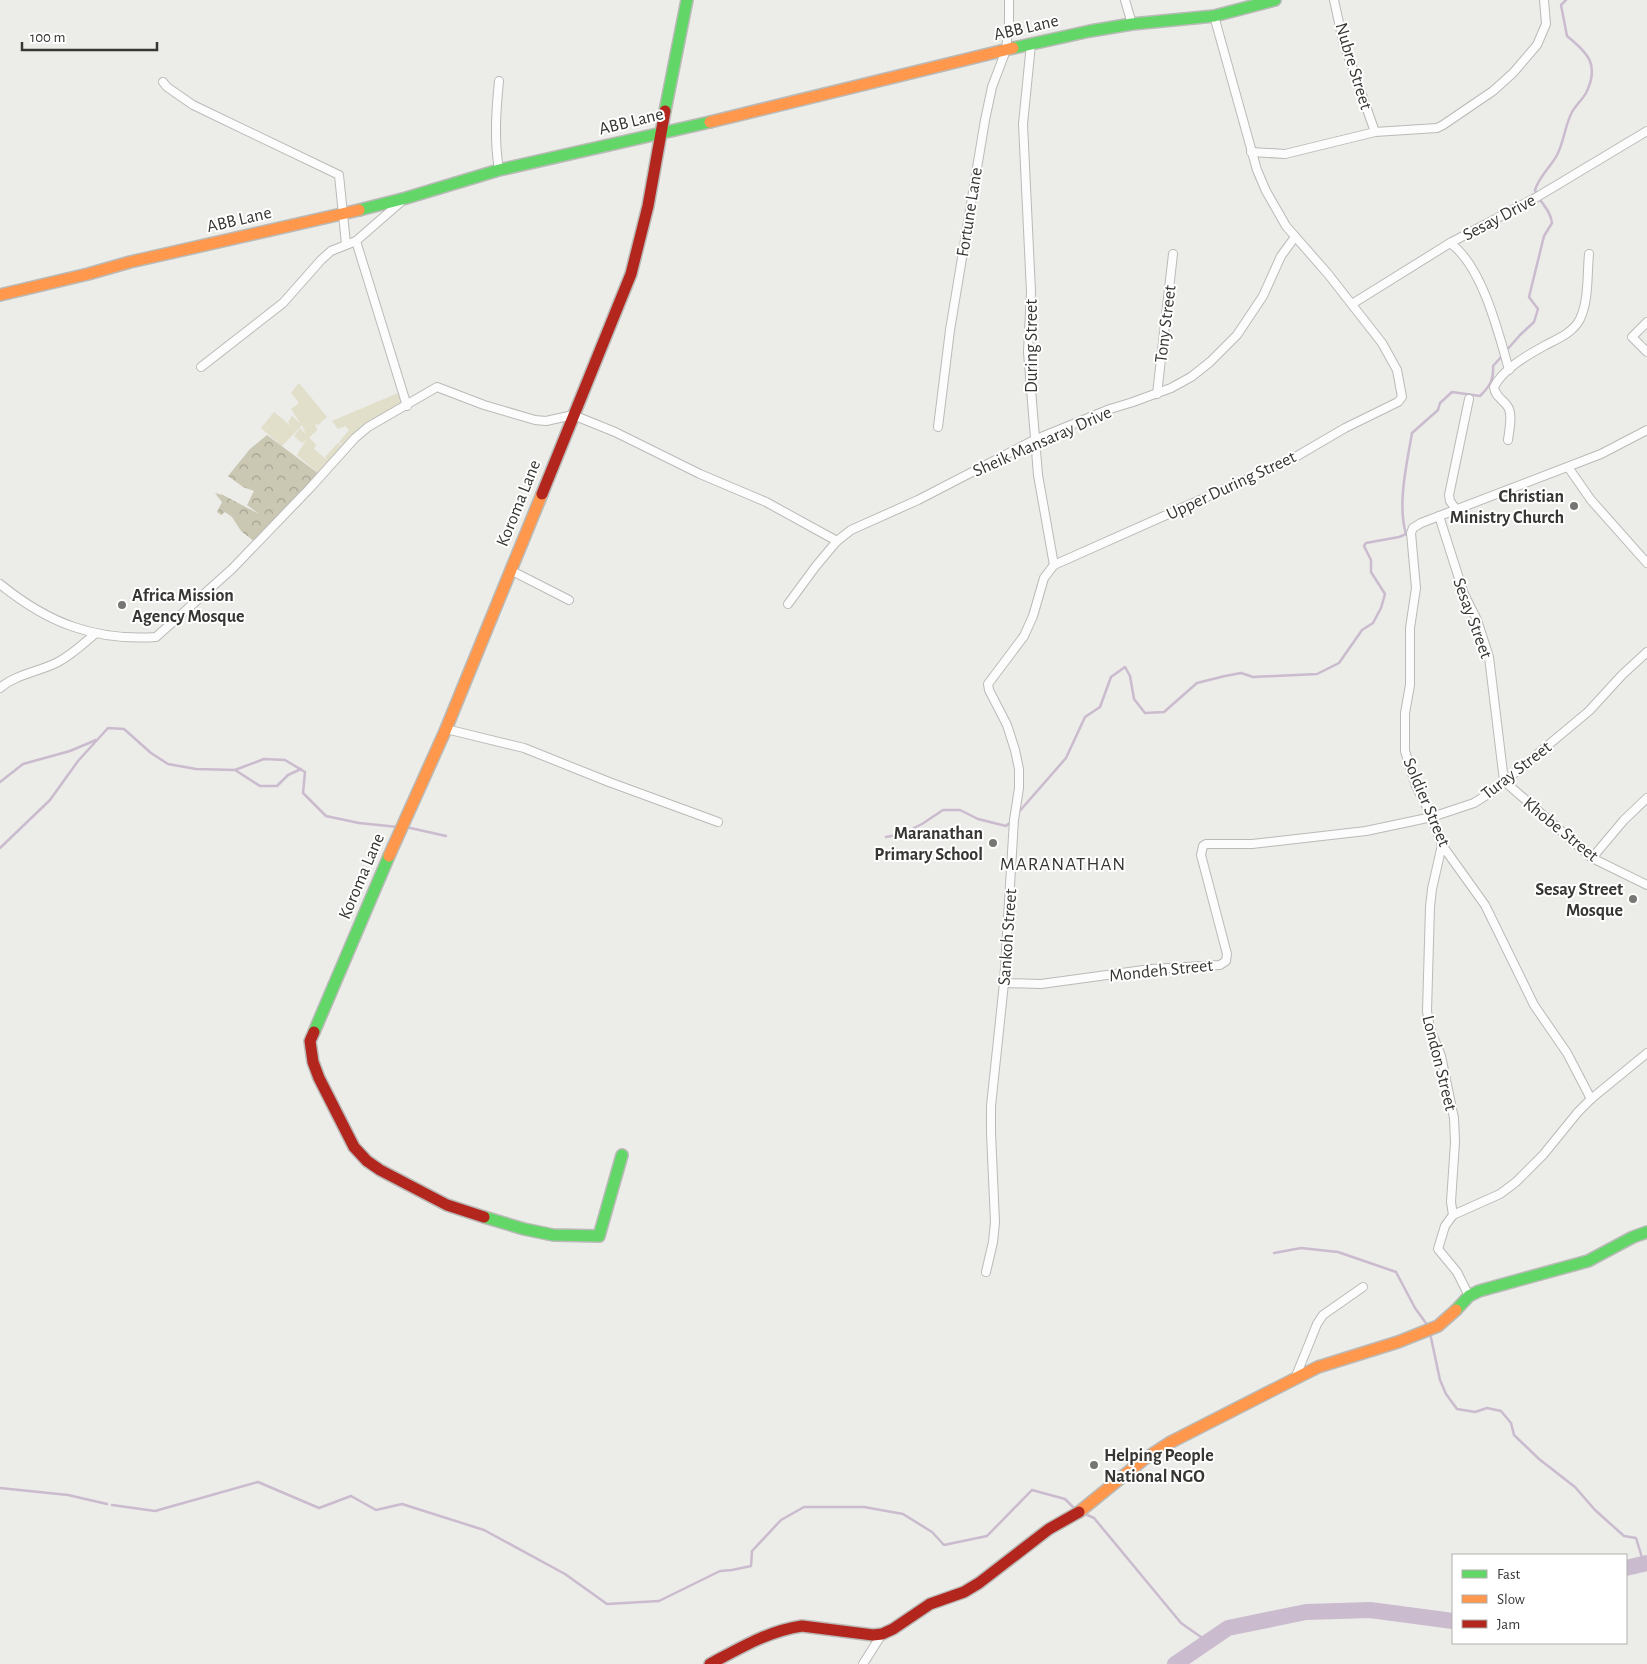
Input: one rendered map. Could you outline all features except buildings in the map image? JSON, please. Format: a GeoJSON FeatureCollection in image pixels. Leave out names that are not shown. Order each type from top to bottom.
{"type":"FeatureCollection","features":[{"type":"Feature","properties":{"kind":"street","name":"Koroma Lane"},"geometry":{"type":"LineString","coordinates":[[622,1155],[599,1236],[553,1235],[524,1229],[448,1205],[380,1170],[367,1161],[354,1147],[319,1078],[310,1041],[401,827],[446,729],[572,415],[631,274],[644,225],[677,39],[687,0]]}},
{"type":"Feature","properties":{"kind":"street","name":"Fortune Lane"},"geometry":{"type":"LineString","coordinates":[[938,426],[950,330],[985,120],[992,87],[1006,50],[1009,0]]}},
{"type":"Feature","properties":{"kind":"street"},"geometry":{"type":"LineString","coordinates":[[1125,0],[1132,24]]}},
{"type":"Feature","properties":{"kind":"street","name":"ABB Lane"},"geometry":{"type":"LineString","coordinates":[[0,295],[130,262],[343,214],[406,198],[498,170],[817,97],[1031,44],[1132,24],[1214,16],[1275,0]]}},
{"type":"Feature","properties":{"kind":"street","name":"Nubre Street"},"geometry":{"type":"LineString","coordinates":[[1334,0],[1343,41],[1375,132]]}},
{"type":"Feature","properties":{"kind":"street"},"geometry":{"type":"LineString","coordinates":[[1251,152],[1285,154],[1375,132],[1437,128],[1492,91],[1513,73],[1544,33],[1546,24],[1544,0]]}},
{"type":"Feature","properties":{"kind":"street"},"geometry":{"type":"LineString","coordinates":[[1214,16],[1251,152],[1266,191],[1286,226],[1352,304]]}},
{"type":"Feature","properties":{"kind":"street","name":"During Street"},"geometry":{"type":"LineString","coordinates":[[1031,44],[1023,124],[1031,292],[1028,352],[1038,475],[1054,566]]}},
{"type":"Feature","properties":{"kind":"street"},"geometry":{"type":"LineString","coordinates":[[498,170],[496,112],[499,81]]}},
{"type":"Feature","properties":{"kind":"street"},"geometry":{"type":"LineString","coordinates":[[163,82],[180,97],[193,105],[339,175],[346,244]]}},
{"type":"Feature","properties":{"kind":"street","name":"Sesay Drive"},"geometry":{"type":"LineString","coordinates":[[1352,304],[1450,243],[1537,197],[1647,131]]}},
{"type":"Feature","properties":{"kind":"street"},"geometry":{"type":"LineString","coordinates":[[201,367],[282,303],[331,251],[356,241],[406,198]]}},
{"type":"Feature","properties":{"kind":"street","name":"Sheik Mansaray Drive"},"geometry":{"type":"LineString","coordinates":[[788,604],[837,541],[851,530],[918,500],[1034,440],[1110,409],[1157,394],[1191,377],[1210,362],[1237,335],[1263,296],[1281,256],[1295,237]]}},
{"type":"Feature","properties":{"kind":"street"},"geometry":{"type":"LineString","coordinates":[[356,241],[407,406]]}},
{"type":"Feature","properties":{"kind":"street"},"geometry":{"type":"LineString","coordinates":[[1450,243],[1463,256],[1485,291],[1509,370]]}},
{"type":"Feature","properties":{"kind":"street","name":"Tony Street"},"geometry":{"type":"LineString","coordinates":[[1157,394],[1173,254]]}},
{"type":"Feature","properties":{"kind":"street"},"geometry":{"type":"LineString","coordinates":[[1508,440],[1510,412],[1508,407],[1496,395],[1494,387],[1509,370],[1539,348],[1570,332],[1579,320],[1584,308],[1589,254]]}},
{"type":"Feature","properties":{"kind":"street","name":"Upper During Street"},"geometry":{"type":"LineString","coordinates":[[1054,566],[1292,458],[1345,428],[1398,402],[1402,396],[1397,370],[1390,355],[1352,304]]}},
{"type":"Feature","properties":{"kind":"street"},"geometry":{"type":"LineString","coordinates":[[1647,322],[1632,337],[1647,352]]}},
{"type":"Feature","properties":{"kind":"street"},"geometry":{"type":"LineString","coordinates":[[0,584],[58,622],[118,637],[156,637],[238,563],[355,438],[437,386],[484,405],[535,420],[572,415],[615,432],[700,474],[766,502],[837,541]]}},
{"type":"Feature","properties":{"kind":"street"},"geometry":{"type":"LineString","coordinates":[[1455,508],[1450,501],[1449,495],[1469,399]]}},
{"type":"Feature","properties":{"kind":"street"},"geometry":{"type":"LineString","coordinates":[[1439,516],[1455,508],[1601,454],[1647,430]]}},
{"type":"Feature","properties":{"kind":"street"},"geometry":{"type":"LineString","coordinates":[[1568,467],[1591,500],[1647,563]]}},
{"type":"Feature","properties":{"kind":"street","name":"Soldier Street"},"geometry":{"type":"LineString","coordinates":[[1439,516],[1413,528],[1411,538],[1416,588],[1410,628],[1410,685],[1405,713],[1405,751],[1416,786],[1432,817],[1442,845],[1485,905],[1534,1005],[1567,1053],[1591,1099]]}},
{"type":"Feature","properties":{"kind":"street","name":"Sesay Street"},"geometry":{"type":"LineString","coordinates":[[1439,516],[1464,594],[1477,620],[1489,657],[1504,781]]}},
{"type":"Feature","properties":{"kind":"street","name":"Sankoh Street"},"geometry":{"type":"LineString","coordinates":[[986,1272],[993,1242],[995,1222],[991,1106],[1004,983],[1013,830],[1019,788],[1019,769],[1015,750],[1007,725],[989,690],[988,684],[1024,636],[1033,616],[1044,578],[1054,566]]}},
{"type":"Feature","properties":{"kind":"street"},"geometry":{"type":"LineString","coordinates":[[510,570],[569,600]]}},
{"type":"Feature","properties":{"kind":"street"},"geometry":{"type":"LineString","coordinates":[[0,688],[17,678],[57,662],[72,653],[96,633]]}},
{"type":"Feature","properties":{"kind":"street","name":"Turay Street"},"geometry":{"type":"LineString","coordinates":[[1206,844],[1252,844],[1366,831],[1432,817],[1474,803],[1504,781],[1589,711],[1622,675],[1647,652]]}},
{"type":"Feature","properties":{"kind":"street"},"geometry":{"type":"LineString","coordinates":[[446,729],[524,748],[718,822]]}},
{"type":"Feature","properties":{"kind":"street","name":"Khobe Street"},"geometry":{"type":"LineString","coordinates":[[1504,781],[1592,858],[1647,885]]}},
{"type":"Feature","properties":{"kind":"street"},"geometry":{"type":"LineString","coordinates":[[1592,858],[1624,820],[1647,798]]}},
{"type":"Feature","properties":{"kind":"street","name":"Mondeh Street"},"geometry":{"type":"LineString","coordinates":[[1004,983],[1041,984],[1151,969],[1220,965],[1226,961],[1227,954],[1201,855],[1201,850],[1206,844]]}},
{"type":"Feature","properties":{"kind":"street","name":"London Street"},"geometry":{"type":"LineString","coordinates":[[1442,845],[1430,906],[1427,1011],[1430,1029],[1441,1056],[1454,1118],[1455,1142],[1451,1202],[1453,1215]]}},
{"type":"Feature","properties":{"kind":"street"},"geometry":{"type":"LineString","coordinates":[[1469,1296],[1457,1272],[1438,1249],[1445,1226],[1453,1215],[1500,1194],[1516,1182],[1543,1155],[1591,1099],[1647,1053]]}},
{"type":"Feature","properties":{"kind":"street"},"geometry":{"type":"LineString","coordinates":[[710,1664],[775,1632],[791,1627],[802,1626],[873,1635],[882,1634],[893,1629],[930,1604],[964,1592],[979,1583],[1049,1529],[1080,1511],[1143,1460],[1169,1443],[1296,1376],[1438,1326],[1469,1296],[1495,1286],[1559,1271],[1590,1260],[1638,1234],[1647,1232]]}},
{"type":"Feature","properties":{"kind":"street"},"geometry":{"type":"LineString","coordinates":[[1296,1376],[1317,1324],[1323,1315],[1363,1287]]}},
{"type":"Feature","properties":{"kind":"street"},"geometry":{"type":"LineString","coordinates":[[863,1664],[882,1634]]}},
{"type":"Feature","properties":{"kind":"shaded area"},"geometry":{"type":"Polygon","coordinates":[[[299,383],[327,417],[318,425],[315,424],[317,430],[310,437],[308,436],[316,445],[314,449],[327,460],[325,457],[338,443],[344,447],[319,474],[297,455],[306,440],[302,443],[294,436],[300,428],[306,434],[302,425],[282,446],[261,428],[274,412],[292,427],[288,422],[292,416],[301,424],[291,409],[299,403],[291,393],[299,383]]]}},
{"type":"Feature","properties":{"kind":"shaded area"},"geometry":{"type":"Polygon","coordinates":[[[398,393],[403,405],[385,412],[387,415],[344,446],[339,442],[349,430],[345,426],[338,429],[332,421],[398,393]]]}},
{"type":"Feature","properties":{"kind":"green space"},"geometry":{"type":"Polygon","coordinates":[[[267,435],[319,474],[255,542],[241,531],[232,517],[225,512],[221,515],[217,512],[222,502],[215,493],[223,495],[259,514],[247,505],[254,491],[243,487],[228,476],[250,449],[267,435]]]}},
{"type":"Feature","properties":{"kind":"waterway"},"geometry":{"type":"LineString","coordinates":[[1506,351],[1534,322],[1538,309],[1529,297],[1544,236],[1552,223],[1549,213],[1535,190],[1557,155],[1570,117],[1586,93],[1592,75],[1590,60],[1581,48],[1567,36],[1561,5],[1566,0]]}},
{"type":"Feature","properties":{"kind":"waterway"},"geometry":{"type":"LineString","coordinates":[[1018,813],[1066,758],[1085,717],[1100,707],[1111,677],[1125,667],[1130,676],[1134,699],[1145,713],[1164,712],[1197,683],[1241,673],[1253,677],[1317,674],[1339,663],[1362,630],[1373,623],[1381,608],[1385,594],[1371,572],[1371,560],[1364,546],[1366,543],[1406,534],[1402,510],[1412,433],[1438,410],[1440,403],[1452,392],[1480,396],[1491,382],[1493,366],[1502,356]]}},
{"type":"Feature","properties":{"kind":"waterway"},"geometry":{"type":"LineString","coordinates":[[0,848],[50,800],[78,761],[108,728],[124,729],[151,753],[168,764],[196,769],[235,770],[264,759],[285,760],[305,772],[303,793],[326,816],[359,823],[398,827]]}},
{"type":"Feature","properties":{"kind":"waterway"},"geometry":{"type":"LineString","coordinates":[[0,782],[23,764],[70,751],[96,740]]}},
{"type":"Feature","properties":{"kind":"waterway"},"geometry":{"type":"LineString","coordinates":[[235,770],[260,786],[277,786],[288,775],[301,769]]}},
{"type":"Feature","properties":{"kind":"waterway"},"geometry":{"type":"LineString","coordinates":[[886,837],[902,834],[943,810],[960,810],[978,819],[1006,826],[1012,821]]}},
{"type":"Feature","properties":{"kind":"waterway"},"geometry":{"type":"LineString","coordinates":[[406,827],[446,836]]}},
{"type":"Feature","properties":{"kind":"waterway"},"geometry":{"type":"LineString","coordinates":[[1274,1253],[1301,1248],[1338,1252],[1396,1272],[1415,1308],[1428,1326]]}},
{"type":"Feature","properties":{"kind":"waterway"},"geometry":{"type":"LineString","coordinates":[[1430,1333],[1440,1380],[1446,1394],[1457,1409],[1475,1412],[1487,1408],[1501,1411],[1511,1423],[1514,1435],[1539,1459],[1575,1487],[1595,1510],[1624,1536],[1636,1538],[1644,1564]]}},
{"type":"Feature","properties":{"kind":"waterway"},"geometry":{"type":"LineString","coordinates":[[112,1505],[155,1511],[258,1482],[319,1508],[351,1496],[376,1510],[402,1504],[484,1530],[565,1574],[607,1604],[659,1601],[720,1571],[751,1566],[752,1551],[781,1520],[804,1507],[864,1507],[903,1514],[932,1532],[944,1545],[987,1536],[1032,1490],[1065,1499],[1076,1510]]}},
{"type":"Feature","properties":{"kind":"waterway"},"geometry":{"type":"LineString","coordinates":[[0,1488],[68,1495],[107,1504]]}},
{"type":"Feature","properties":{"kind":"waterway"},"geometry":{"type":"LineString","coordinates":[[1083,1513],[1094,1518],[1181,1623],[1208,1642]]}},
{"type":"Feature","properties":{"kind":"waterway"},"geometry":{"type":"LineString","coordinates":[[1627,1568],[1647,1563]]}},
{"type":"Feature","properties":{"kind":"waterway"},"geometry":{"type":"LineString","coordinates":[[1175,1664],[1228,1628],[1306,1612],[1370,1610],[1452,1621]]}},
{"type":"Feature","properties":{"kind":"traffic: fast"},"geometry":{"type":"LineString","coordinates":[[665,111],[687,0]]}},
{"type":"Feature","properties":{"kind":"traffic: fast"},"geometry":{"type":"LineString","coordinates":[[1013,48],[1132,24],[1214,16],[1275,0]]}},
{"type":"Feature","properties":{"kind":"traffic: fast"},"geometry":{"type":"LineString","coordinates":[[359,210],[499,170],[710,122]]}},
{"type":"Feature","properties":{"kind":"traffic: fast"},"geometry":{"type":"LineString","coordinates":[[314,1032],[389,856]]}},
{"type":"Feature","properties":{"kind":"traffic: fast"},"geometry":{"type":"LineString","coordinates":[[484,1217],[524,1229],[553,1235],[599,1236],[622,1155]]}},
{"type":"Feature","properties":{"kind":"traffic: fast"},"geometry":{"type":"LineString","coordinates":[[1456,1310],[1469,1296],[1479,1291],[1588,1261],[1633,1237],[1647,1232]]}},
{"type":"Feature","properties":{"kind":"traffic: slow"},"geometry":{"type":"LineString","coordinates":[[710,122],[1013,48]]}},
{"type":"Feature","properties":{"kind":"traffic: slow"},"geometry":{"type":"LineString","coordinates":[[0,295],[130,262],[359,210]]}},
{"type":"Feature","properties":{"kind":"traffic: slow"},"geometry":{"type":"LineString","coordinates":[[389,856],[446,729],[542,494]]}},
{"type":"Feature","properties":{"kind":"traffic: slow"},"geometry":{"type":"LineString","coordinates":[[1079,1512],[1143,1460],[1169,1443],[1318,1367],[1398,1342],[1438,1326],[1456,1310]]}},
{"type":"Feature","properties":{"kind":"traffic: jam"},"geometry":{"type":"LineString","coordinates":[[542,494],[631,274],[648,206],[665,111]]}},
{"type":"Feature","properties":{"kind":"traffic: jam"},"geometry":{"type":"LineString","coordinates":[[314,1032],[310,1041],[313,1062],[319,1078],[354,1147],[367,1161],[380,1170],[447,1205],[484,1217]]}},
{"type":"Feature","properties":{"kind":"traffic: jam"},"geometry":{"type":"LineString","coordinates":[[710,1664],[743,1646],[790,1628],[802,1626],[873,1635],[882,1634],[893,1629],[930,1604],[964,1592],[979,1583],[1049,1529],[1079,1512]]}},
{"type":"Feature","properties":{"kind":"place","name":"Christian Ministry Church"},"geometry":{"type":"Point","coordinates":[1574,506]}},
{"type":"Feature","properties":{"kind":"place","name":"Africa Mission Agency Mosque"},"geometry":{"type":"Point","coordinates":[122,605]}},
{"type":"Feature","properties":{"kind":"place","name":"Maranathan Primary School"},"geometry":{"type":"Point","coordinates":[993,843]}},
{"type":"Feature","properties":{"kind":"place","name":"Sesay Street Mosque"},"geometry":{"type":"Point","coordinates":[1633,899]}},
{"type":"Feature","properties":{"kind":"place","name":"Helping People National NGO"},"geometry":{"type":"Point","coordinates":[1094,1465]}},
{"type":"Feature","properties":{"kind":"district","name":"MARANATHAN"},"geometry":{"type":"Point","coordinates":[1063,863]}}]}
